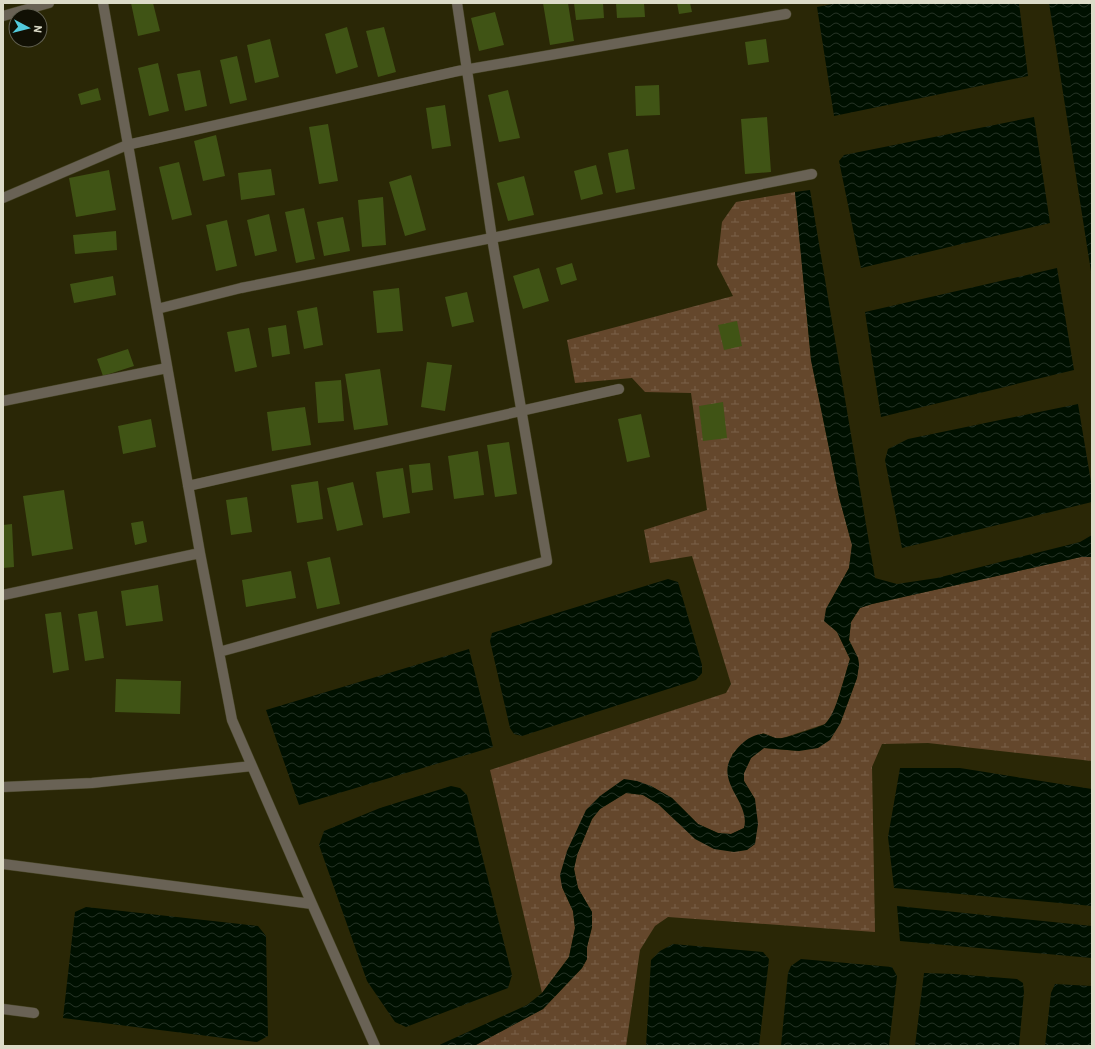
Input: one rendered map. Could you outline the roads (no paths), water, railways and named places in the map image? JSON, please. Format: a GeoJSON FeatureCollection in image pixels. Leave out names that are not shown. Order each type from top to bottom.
{"type":"FeatureCollection","features":[{"type":"Feature","properties":{"kind":"street"},"geometry":{"type":"LineString","coordinates":[[3,16],[49,3]]}},
{"type":"Feature","properties":{"kind":"street"},"geometry":{"type":"LineString","coordinates":[[103,3],[200,553],[232,720],[375,1045]]}},
{"type":"Feature","properties":{"kind":"street"},"geometry":{"type":"LineString","coordinates":[[219,652],[547,561],[492,238],[457,3]]}},
{"type":"Feature","properties":{"kind":"street"},"geometry":{"type":"LineString","coordinates":[[3,198],[127,145],[468,70],[786,14]]}},
{"type":"Feature","properties":{"kind":"street"},"geometry":{"type":"LineString","coordinates":[[157,309],[241,288],[812,174]]}},
{"type":"Feature","properties":{"kind":"street"},"geometry":{"type":"LineString","coordinates":[[3,401],[167,368]]}},
{"type":"Feature","properties":{"kind":"street"},"geometry":{"type":"LineString","coordinates":[[188,486],[619,389]]}},
{"type":"Feature","properties":{"kind":"street"},"geometry":{"type":"LineString","coordinates":[[3,595],[200,553]]}},
{"type":"Feature","properties":{"kind":"street"},"geometry":{"type":"LineString","coordinates":[[3,787],[92,783],[252,766]]}},
{"type":"Feature","properties":{"kind":"street"},"geometry":{"type":"LineString","coordinates":[[3,864],[312,904]]}},
{"type":"Feature","properties":{"kind":"street"},"geometry":{"type":"LineString","coordinates":[[3,1009],[34,1014]]}},
{"type":"Feature","properties":{"kind":"water"},"geometry":{"type":"Polygon","coordinates":[[[838,3],[1019,3],[1028,76],[834,116],[817,7],[838,3]]]}},
{"type":"Feature","properties":{"kind":"water"},"geometry":{"type":"Polygon","coordinates":[[[1049,3],[1092,3],[1092,278],[1049,3]]]}},
{"type":"Feature","properties":{"kind":"water"},"geometry":{"type":"Polygon","coordinates":[[[1034,117],[1050,223],[861,268],[839,161],[844,155],[1034,117]]]}},
{"type":"Feature","properties":{"kind":"water"},"geometry":{"type":"Polygon","coordinates":[[[810,190],[875,578],[897,584],[937,578],[1080,542],[1092,535],[1092,557],[1081,557],[860,608],[851,622],[849,640],[858,658],[859,665],[857,678],[840,724],[830,740],[818,748],[799,751],[764,748],[751,758],[744,773],[744,781],[755,799],[758,824],[755,844],[747,850],[734,852],[714,849],[695,839],[658,804],[643,795],[626,793],[600,809],[592,819],[577,855],[574,869],[578,888],[592,912],[592,927],[587,947],[587,959],[582,968],[543,1009],[474,1046],[437,1046],[527,1005],[542,993],[569,957],[575,928],[573,911],[562,887],[560,875],[567,851],[586,810],[600,796],[624,779],[637,781],[651,786],[672,798],[698,824],[718,833],[731,834],[744,828],[745,820],[727,773],[730,760],[737,749],[751,737],[756,735],[764,734],[776,738],[782,738],[818,727],[825,724],[833,712],[850,659],[837,632],[824,621],[826,609],[849,568],[852,545],[839,497],[811,360],[795,192],[810,190]]]}},
{"type":"Feature","properties":{"kind":"water"},"geometry":{"type":"Polygon","coordinates":[[[1057,268],[1074,370],[881,417],[865,312],[1057,268]]]}},
{"type":"Feature","properties":{"kind":"water"},"geometry":{"type":"Polygon","coordinates":[[[1078,404],[1092,488],[1092,502],[902,548],[885,460],[888,449],[908,439],[1078,404]]]}},
{"type":"Feature","properties":{"kind":"water"},"geometry":{"type":"Polygon","coordinates":[[[668,579],[678,582],[702,665],[702,673],[696,680],[522,736],[514,734],[510,728],[490,641],[492,633],[668,579]]]}},
{"type":"Feature","properties":{"kind":"water"},"geometry":{"type":"Polygon","coordinates":[[[469,649],[493,747],[299,805],[266,710],[469,649]]]}},
{"type":"Feature","properties":{"kind":"water"},"geometry":{"type":"Polygon","coordinates":[[[900,768],[960,768],[1092,789],[1092,906],[894,888],[888,837],[900,768]]]}},
{"type":"Feature","properties":{"kind":"water"},"geometry":{"type":"Polygon","coordinates":[[[451,786],[460,788],[467,795],[512,975],[508,988],[406,1027],[395,1022],[367,981],[319,845],[324,831],[380,808],[451,786]]]}},
{"type":"Feature","properties":{"kind":"water"},"geometry":{"type":"Polygon","coordinates":[[[897,906],[1092,926],[1092,958],[900,941],[897,906]]]}},
{"type":"Feature","properties":{"kind":"water"},"geometry":{"type":"Polygon","coordinates":[[[86,907],[258,926],[266,936],[268,1036],[257,1042],[63,1018],[75,912],[86,907]]]}},
{"type":"Feature","properties":{"kind":"water"},"geometry":{"type":"Polygon","coordinates":[[[673,944],[763,952],[769,959],[759,1046],[646,1046],[651,960],[660,951],[673,944]]]}},
{"type":"Feature","properties":{"kind":"water"},"geometry":{"type":"Polygon","coordinates":[[[801,959],[892,967],[897,976],[889,1046],[781,1046],[788,973],[791,966],[801,959]]]}},
{"type":"Feature","properties":{"kind":"water"},"geometry":{"type":"Polygon","coordinates":[[[924,973],[1017,979],[1023,983],[1024,992],[1019,1046],[915,1046],[924,973]]]}},
{"type":"Feature","properties":{"kind":"water"},"geometry":{"type":"Polygon","coordinates":[[[1055,984],[1092,986],[1092,1046],[1045,1046],[1051,993],[1055,984]]]}}]}
